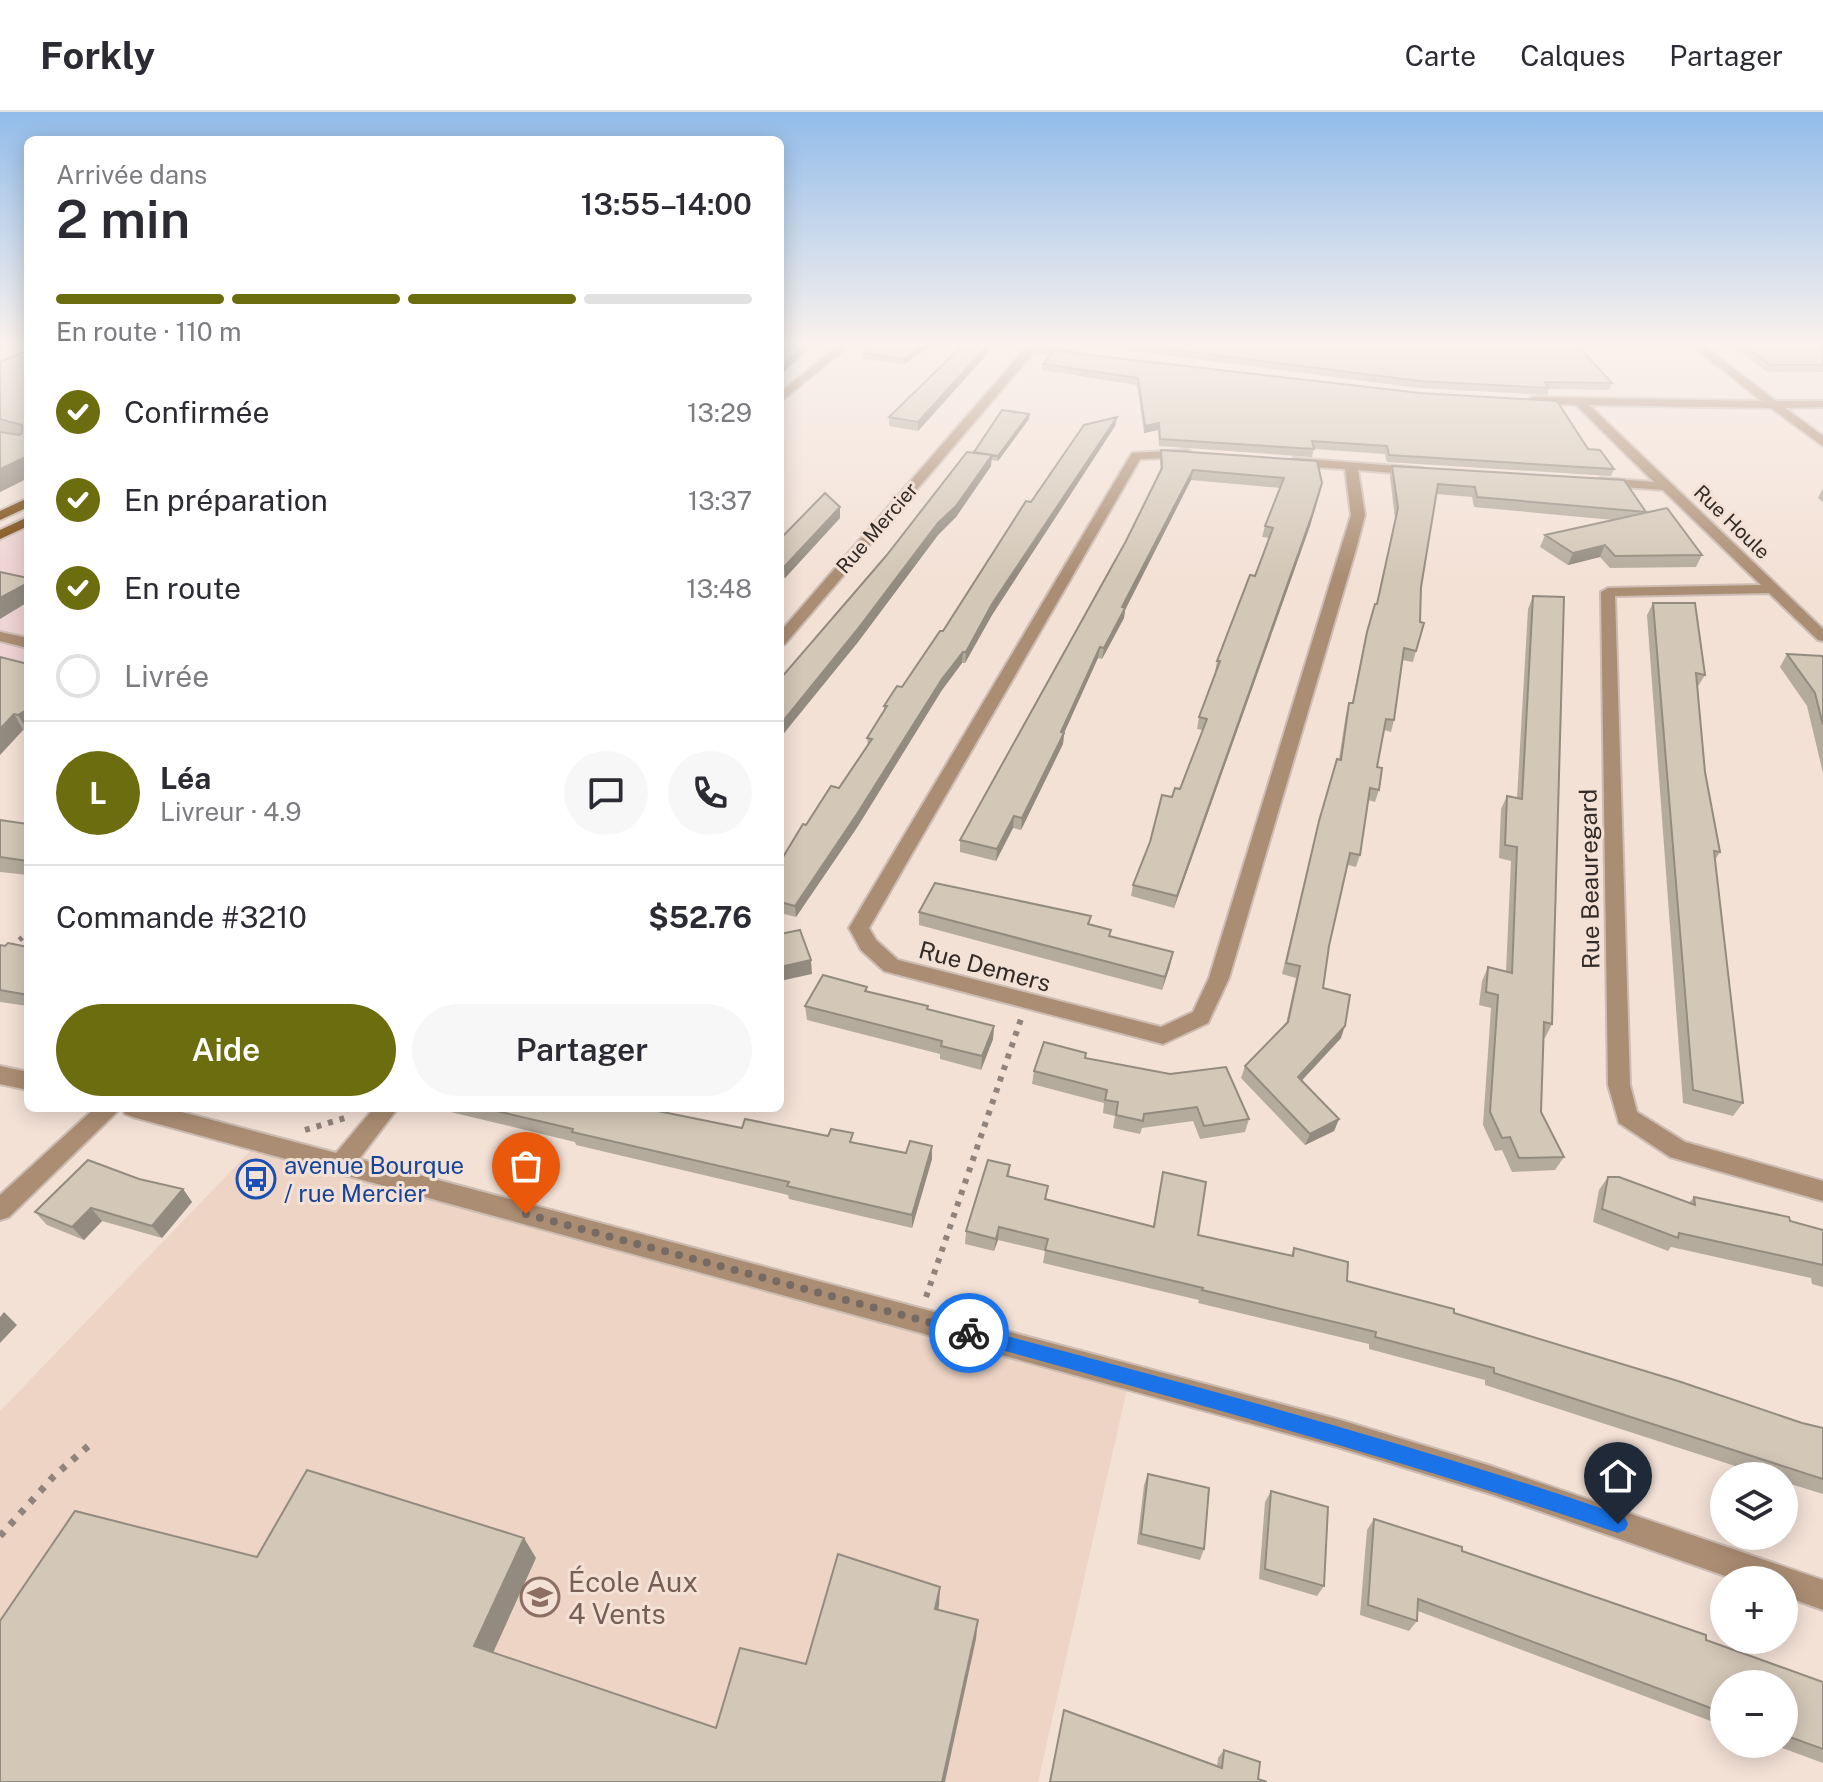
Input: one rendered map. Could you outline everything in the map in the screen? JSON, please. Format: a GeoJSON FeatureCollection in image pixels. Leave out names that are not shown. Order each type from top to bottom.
{"type":"FeatureCollection","features":[{"type":"Feature","properties":{"kind":"main road"},"geometry":{"type":"LineString","coordinates":[[0,516],[24,504]]}},
{"type":"Feature","properties":{"kind":"main road"},"geometry":{"type":"LineString","coordinates":[[0,535],[24,523]]}},
{"type":"Feature","properties":{"kind":"street","name":"Rue Mercier"},"geometry":{"type":"LineString","coordinates":[[784,636],[970,420]]}},
{"type":"Feature","properties":{"kind":"street","name":"Rue Houle"},"geometry":{"type":"LineString","coordinates":[[1597,420],[1823,637]]}},
{"type":"Feature","properties":{"kind":"street"},"geometry":{"type":"LineString","coordinates":[[1794,420],[1823,442]]}},
{"type":"Feature","properties":{"kind":"street","name":"Rue Demers"},"geometry":{"type":"LineString","coordinates":[[1199,455],[1168,452],[1136,456],[859,928],[868,945],[891,966],[1163,1036],[1201,1017],[1219,978],[1349,549],[1358,515],[1351,467]]}},
{"type":"Feature","properties":{"kind":"street"},"geometry":{"type":"LineString","coordinates":[[1275,461],[1429,472]]}},
{"type":"Feature","properties":{"kind":"street"},"geometry":{"type":"LineString","coordinates":[[1586,481],[1665,486]]}},
{"type":"Feature","properties":{"kind":"street","name":"Rue Beauregard"},"geometry":{"type":"LineString","coordinates":[[1773,589],[1608,592],[1619,1085],[1627,1117],[1678,1150],[1823,1191]]}},
{"type":"Feature","properties":{"kind":"street"},"geometry":{"type":"LineString","coordinates":[[0,636],[24,642]]}},
{"type":"Feature","properties":{"kind":"street"},"geometry":{"type":"LineString","coordinates":[[0,1075],[24,1080]]}},
{"type":"Feature","properties":{"kind":"street"},"geometry":{"type":"LineString","coordinates":[[0,1210],[106,1112]]}},
{"type":"Feature","properties":{"kind":"street"},"geometry":{"type":"LineString","coordinates":[[148,1112],[1337,1433],[1491,1480],[1739,1566]]}},
{"type":"Feature","properties":{"kind":"street"},"geometry":{"type":"LineString","coordinates":[[340,1165],[384,1112]]}},
{"type":"Feature","properties":{"kind":"street"},"geometry":{"type":"LineString","coordinates":[[1798,1586],[1823,1595]]}},
{"type":"Feature","properties":{"kind":"path"},"geometry":{"type":"LineString","coordinates":[[9,950],[24,936]]}},
{"type":"Feature","properties":{"kind":"path"},"geometry":{"type":"LineString","coordinates":[[924,1302],[1027,1002]]}},
{"type":"Feature","properties":{"kind":"path"},"geometry":{"type":"LineString","coordinates":[[303,1131],[342,1121],[350,1112]]}},
{"type":"Feature","properties":{"kind":"path"},"geometry":{"type":"LineString","coordinates":[[0,1536],[54,1476],[93,1442]]}},
{"type":"Feature","properties":{"kind":"shaded area"},"geometry":{"type":"Polygon","coordinates":[[[24,516],[24,678],[0,693],[0,528],[24,516]]]}},
{"type":"Feature","properties":{"kind":"shaded area","name":"École Aux 4 Vents"},"geometry":{"type":"Polygon","coordinates":[[[259,1142],[1130,1376],[1038,1782],[0,1782],[0,1411],[259,1142]]]}},
{"type":"Feature","properties":{"kind":"building"},"geometry":{"type":"Polygon","coordinates":[[[3,420],[24,420],[24,458],[0,469],[0,432],[19,435],[22,425],[3,420]]]}},
{"type":"Feature","properties":{"kind":"building"},"geometry":{"type":"Polygon","coordinates":[[[995,420],[1025,420],[998,456],[974,452],[995,420]]]}},
{"type":"Feature","properties":{"kind":"building"},"geometry":{"type":"Polygon","coordinates":[[[1115,420],[992,604],[966,652],[942,679],[795,906],[784,903],[784,855],[803,824],[806,825],[831,786],[839,788],[872,739],[867,738],[897,686],[902,687],[940,631],[943,631],[1026,501],[1031,502],[1084,425],[1115,420]]]}},
{"type":"Feature","properties":{"kind":"building"},"geometry":{"type":"Polygon","coordinates":[[[1144,420],[1569,420],[1588,449],[1600,450],[1614,469],[1389,455],[1387,446],[1312,441],[1314,449],[1160,439],[1159,423],[1145,426],[1144,420]]]}},
{"type":"Feature","properties":{"kind":"building"},"geometry":{"type":"Polygon","coordinates":[[[1161,450],[1317,461],[1322,483],[1177,896],[1133,885],[1150,842],[1162,795],[1172,797],[1175,788],[1180,789],[1207,719],[1199,717],[1250,575],[1255,576],[1273,528],[1265,526],[1284,478],[1193,470],[1104,648],[1100,647],[1061,732],[1064,733],[1022,818],[1014,816],[997,849],[960,840],[1126,541],[1162,468],[1161,450]]]}},
{"type":"Feature","properties":{"kind":"building"},"geometry":{"type":"Polygon","coordinates":[[[967,452],[992,455],[956,506],[938,523],[784,720],[784,674],[886,556],[967,452]]]}},
{"type":"Feature","properties":{"kind":"building"},"geometry":{"type":"Polygon","coordinates":[[[1392,466],[1624,480],[1646,512],[1477,497],[1475,487],[1438,484],[1421,587],[1420,622],[1424,623],[1416,651],[1404,648],[1394,720],[1386,719],[1377,767],[1382,768],[1379,790],[1370,788],[1360,855],[1350,853],[1329,946],[1323,988],[1350,995],[1345,1026],[1298,1077],[1339,1119],[1310,1134],[1245,1066],[1288,1022],[1300,966],[1286,963],[1319,821],[1337,759],[1341,760],[1349,703],[1353,703],[1398,508],[1392,466]]]}},
{"type":"Feature","properties":{"kind":"building"},"geometry":{"type":"Polygon","coordinates":[[[825,493],[840,507],[784,567],[784,535],[825,493]]]}},
{"type":"Feature","properties":{"kind":"building"},"geometry":{"type":"Polygon","coordinates":[[[1667,508],[1702,555],[1615,556],[1605,545],[1573,553],[1545,535],[1667,508]]]}},
{"type":"Feature","properties":{"kind":"building"},"geometry":{"type":"Polygon","coordinates":[[[0,572],[24,577],[24,585],[0,598],[0,572]]]}},
{"type":"Feature","properties":{"kind":"building"},"geometry":{"type":"Polygon","coordinates":[[[1533,596],[1564,597],[1552,1024],[1544,1022],[1541,1112],[1564,1157],[1519,1158],[1510,1137],[1502,1138],[1490,1112],[1498,995],[1486,992],[1488,967],[1512,973],[1517,847],[1505,845],[1507,796],[1522,799],[1533,596]]]}},
{"type":"Feature","properties":{"kind":"building"},"geometry":{"type":"Polygon","coordinates":[[[1653,603],[1695,603],[1705,675],[1696,673],[1705,772],[1720,852],[1714,851],[1743,1103],[1693,1090],[1653,603]]]}},
{"type":"Feature","properties":{"kind":"building"},"geometry":{"type":"Polygon","coordinates":[[[1787,654],[1822,656],[1823,725],[1815,693],[1787,654]]]}},
{"type":"Feature","properties":{"kind":"building"},"geometry":{"type":"Polygon","coordinates":[[[0,657],[24,663],[24,711],[14,714],[0,729],[0,657]]]}},
{"type":"Feature","properties":{"kind":"building"},"geometry":{"type":"Polygon","coordinates":[[[0,820],[24,823],[24,860],[0,857],[0,820]]]}},
{"type":"Feature","properties":{"kind":"building"},"geometry":{"type":"Polygon","coordinates":[[[935,883],[1091,916],[1088,924],[1111,930],[1109,936],[1173,952],[1165,977],[919,912],[935,883]]]}},
{"type":"Feature","properties":{"kind":"building"},"geometry":{"type":"Polygon","coordinates":[[[800,930],[811,960],[784,966],[784,933],[800,930]]]}},
{"type":"Feature","properties":{"kind":"building"},"geometry":{"type":"Polygon","coordinates":[[[8,943],[24,946],[24,994],[0,990],[0,945],[8,943]]]}},
{"type":"Feature","properties":{"kind":"building"},"geometry":{"type":"Polygon","coordinates":[[[823,975],[867,987],[865,991],[994,1026],[982,1056],[941,1046],[942,1041],[805,1006],[823,975]]]}},
{"type":"Feature","properties":{"kind":"building"},"geometry":{"type":"Polygon","coordinates":[[[1044,1042],[1086,1053],[1085,1058],[1170,1074],[1226,1067],[1249,1119],[1204,1126],[1197,1107],[1144,1114],[1143,1121],[1116,1115],[1118,1102],[1105,1100],[1107,1090],[1034,1071],[1044,1042]]]}},
{"type":"Feature","properties":{"kind":"building"},"geometry":{"type":"Polygon","coordinates":[[[501,1112],[663,1112],[742,1128],[745,1119],[828,1136],[831,1129],[853,1133],[850,1142],[906,1153],[910,1141],[932,1146],[912,1215],[787,1186],[789,1182],[572,1132],[573,1129],[501,1112]]]}},
{"type":"Feature","properties":{"kind":"building"},"geometry":{"type":"Polygon","coordinates":[[[88,1160],[139,1179],[183,1189],[152,1226],[91,1208],[72,1227],[35,1212],[88,1160]]]}},
{"type":"Feature","properties":{"kind":"building"},"geometry":{"type":"Polygon","coordinates":[[[988,1160],[1010,1165],[1007,1176],[1048,1186],[1045,1199],[1154,1227],[1163,1172],[1206,1182],[1198,1235],[1293,1256],[1294,1248],[1348,1262],[1347,1281],[1454,1309],[1454,1313],[1823,1428],[1823,1479],[1798,1471],[1798,1462],[1770,1462],[1494,1373],[1494,1368],[1375,1337],[1376,1332],[1045,1250],[1048,1239],[999,1227],[996,1239],[966,1231],[988,1160]]]}},
{"type":"Feature","properties":{"kind":"building"},"geometry":{"type":"Polygon","coordinates":[[[1608,1177],[1619,1177],[1695,1205],[1694,1197],[1789,1217],[1790,1221],[1823,1230],[1823,1265],[1679,1233],[1678,1238],[1602,1209],[1608,1177]]]}},
{"type":"Feature","properties":{"kind":"building"},"geometry":{"type":"Polygon","coordinates":[[[307,1470],[524,1538],[474,1646],[716,1728],[740,1648],[806,1664],[838,1554],[940,1587],[935,1609],[978,1620],[942,1782],[0,1782],[0,1621],[75,1511],[257,1557],[307,1470]]]}},
{"type":"Feature","properties":{"kind":"building"},"geometry":{"type":"Polygon","coordinates":[[[1148,1474],[1209,1488],[1204,1549],[1141,1534],[1148,1474]]]}},
{"type":"Feature","properties":{"kind":"building"},"geometry":{"type":"Polygon","coordinates":[[[1271,1491],[1328,1507],[1324,1586],[1265,1569],[1271,1491]]]}},
{"type":"Feature","properties":{"kind":"building"},"geometry":{"type":"Polygon","coordinates":[[[1374,1519],[1462,1547],[1462,1551],[1706,1635],[1706,1640],[1710,1641],[1710,1654],[1745,1654],[1790,1670],[1710,1670],[1710,1708],[1418,1599],[1417,1621],[1368,1605],[1374,1519]]]}},
{"type":"Feature","properties":{"kind":"building"},"geometry":{"type":"Polygon","coordinates":[[[1798,1673],[1823,1682],[1823,1749],[1798,1740],[1798,1673]]]}},
{"type":"Feature","properties":{"kind":"building"},"geometry":{"type":"Polygon","coordinates":[[[1064,1710],[1222,1768],[1224,1750],[1260,1762],[1258,1779],[1267,1782],[1050,1782],[1064,1710]]]}},
{"type":"Feature","properties":{"kind":"way so far"},"geometry":{"type":"LineString","coordinates":[[526,1214],[969,1333]]}},
{"type":"Feature","properties":{"kind":"place","name":"avenue Bourque / rue Mercier"},"geometry":{"type":"Point","coordinates":[256,1179]}},
{"type":"Feature","properties":{"kind":"place","name":"École Aux 4 Vents"},"geometry":{"type":"Point","coordinates":[540,1597]}},
{"type":"Feature","properties":{"kind":"route"},"geometry":{"type":"LineString","coordinates":[[969,1333],[1337,1433],[1491,1480],[1618,1524]]}}]}
